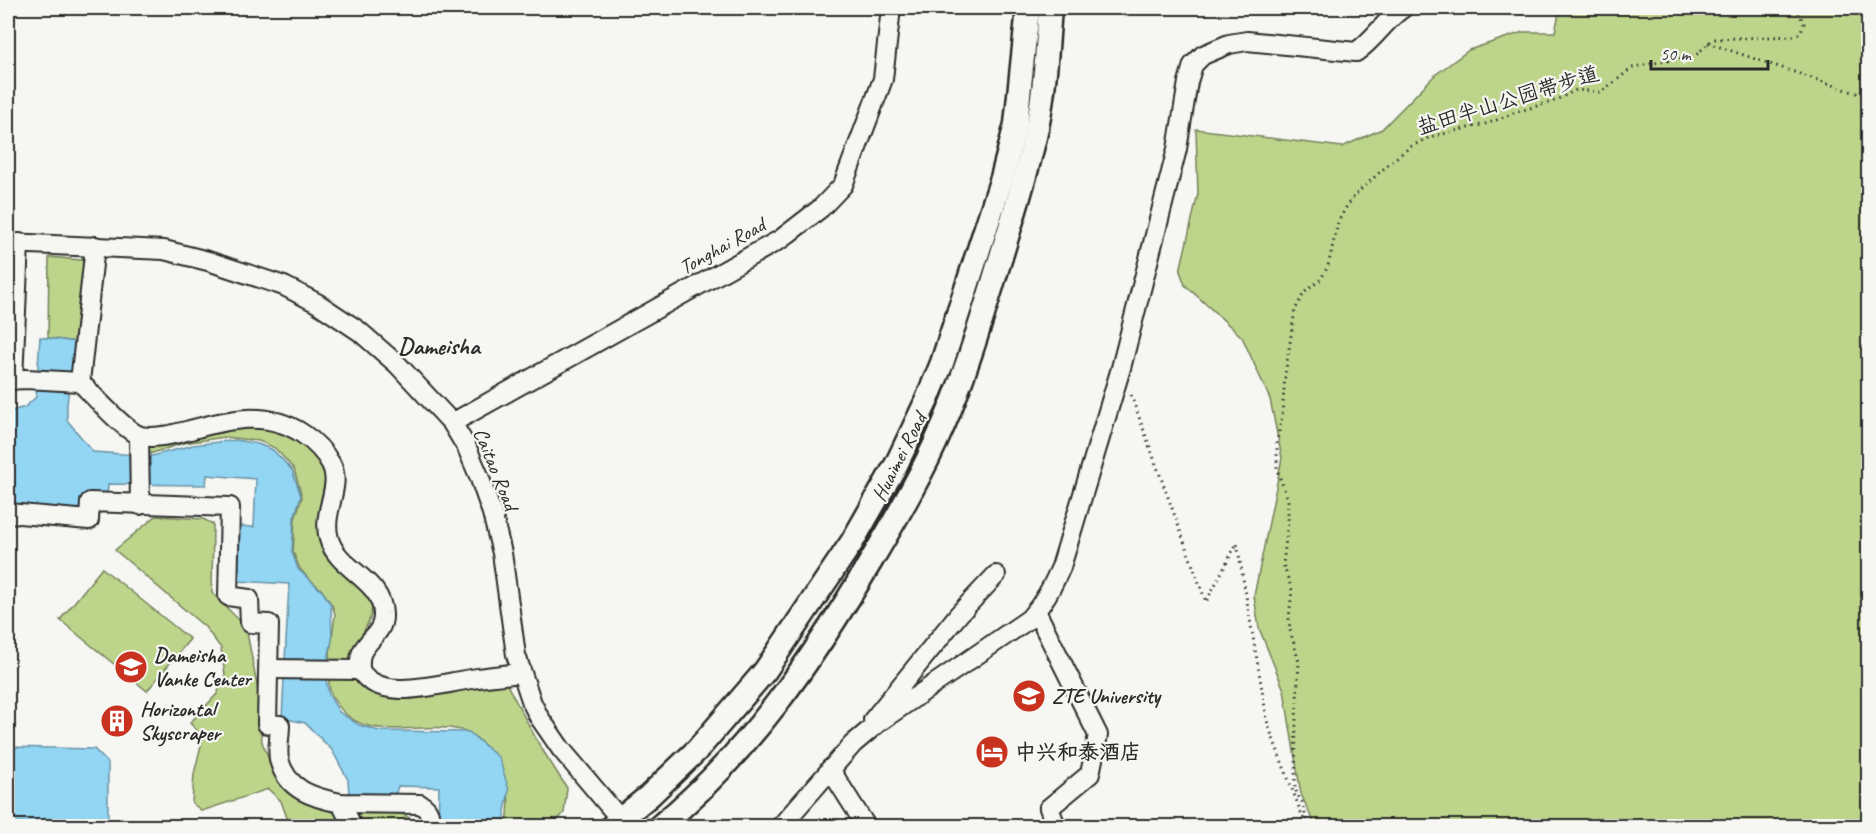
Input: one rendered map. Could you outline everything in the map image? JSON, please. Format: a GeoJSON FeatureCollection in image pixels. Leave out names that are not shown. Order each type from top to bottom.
{"type":"FeatureCollection","features":[{"type":"Feature","properties":{"kind":"main road","name":"Huaimei Road"},"geometry":{"type":"LineString","coordinates":[[619,824],[697,750],[765,671],[852,542],[880,496],[910,437],[927,402],[955,328],[1011,146],[1019,102],[1029,8]]}},
{"type":"Feature","properties":{"kind":"main road","name":"Huaimei Road"},"geometry":{"type":"LineString","coordinates":[[660,826],[713,777],[783,696],[847,601],[896,518],[934,446],[972,351],[1023,183],[1041,102],[1050,8]]}},
{"type":"Feature","properties":{"kind":"street","name":"Tonghai Road"},"geometry":{"type":"LineString","coordinates":[[452,423],[781,239],[821,208],[843,184],[883,79],[891,8]]}},
{"type":"Feature","properties":{"kind":"street"},"geometry":{"type":"LineString","coordinates":[[853,744],[879,722],[1029,618],[1049,594],[1061,567],[1121,368],[1177,149],[1193,65],[1203,55],[1229,44],[1247,41],[1356,52],[1367,45],[1393,14],[1403,8]]}},
{"type":"Feature","properties":{"kind":"street","name":"Caitao Road"},"geometry":{"type":"LineString","coordinates":[[13,243],[164,250],[208,261],[284,286],[317,303],[359,331],[398,364],[452,423],[472,460],[492,513],[502,553],[516,655],[532,703],[548,731],[619,824]]}},
{"type":"Feature","properties":{"kind":"street"},"geometry":{"type":"LineString","coordinates":[[13,243],[10,380],[80,382],[139,444],[140,505]]}},
{"type":"Feature","properties":{"kind":"street"},"geometry":{"type":"LineString","coordinates":[[80,382],[95,246]]}},
{"type":"Feature","properties":{"kind":"street"},"geometry":{"type":"LineString","coordinates":[[139,444],[235,419],[260,418],[291,426],[318,444],[332,465],[335,486],[326,520],[329,540],[340,559],[370,585],[380,599],[383,615],[379,632],[362,652],[351,670]]}},
{"type":"Feature","properties":{"kind":"street"},"geometry":{"type":"LineString","coordinates":[[8,513],[89,520],[90,502],[230,507],[228,596],[249,598],[250,623],[269,624],[267,724],[280,725],[278,757],[285,775],[296,788],[313,797],[341,803],[420,804],[426,807],[429,813],[430,826]]}},
{"type":"Feature","properties":{"kind":"street"},"geometry":{"type":"LineString","coordinates":[[781,826],[853,744],[959,614],[996,576]]}},
{"type":"Feature","properties":{"kind":"street"},"geometry":{"type":"LineString","coordinates":[[1036,611],[1098,735],[1090,774],[1049,808],[1056,826]]}},
{"type":"Feature","properties":{"kind":"street"},"geometry":{"type":"LineString","coordinates":[[269,669],[351,670],[378,686],[396,689],[428,687],[521,673]]}},
{"type":"Feature","properties":{"kind":"street"},"geometry":{"type":"LineString","coordinates":[[830,769],[866,826]]}},
{"type":"Feature","properties":{"kind":"street"},"geometry":{"type":"LineString","coordinates":[[341,803],[352,826]]}},
{"type":"Feature","properties":{"kind":"path","name":"盐田半山公园带步道"},"geometry":{"type":"LineString","coordinates":[[1307,826],[1302,802],[1295,787],[1299,662],[1290,630],[1292,590],[1283,564],[1288,500],[1277,470],[1276,441],[1282,416],[1285,375],[1295,310],[1304,293],[1321,279],[1328,266],[1338,222],[1355,195],[1410,147],[1430,137],[1489,123],[1554,101],[1576,90],[1601,92],[1632,68],[1690,57],[1697,54],[1707,43],[1720,37],[1795,36],[1800,33],[1804,24],[1797,8]]}},
{"type":"Feature","properties":{"kind":"path"},"geometry":{"type":"LineString","coordinates":[[1707,43],[1869,97]]}},
{"type":"Feature","properties":{"kind":"path"},"geometry":{"type":"LineString","coordinates":[[1121,368],[1206,602],[1237,543],[1269,725],[1307,826]]}},
{"type":"Feature","properties":{"kind":"green space"},"geometry":{"type":"Polygon","coordinates":[[[1560,8],[1868,8],[1868,826],[1315,826],[1301,794],[1284,690],[1259,628],[1254,596],[1282,458],[1270,399],[1242,337],[1185,285],[1180,271],[1198,194],[1196,129],[1342,147],[1382,129],[1435,75],[1469,50],[1523,32],[1555,32],[1560,8]]]}},
{"type":"Feature","properties":{"kind":"green space"},"geometry":{"type":"Polygon","coordinates":[[[49,257],[102,262],[90,366],[72,361],[75,342],[48,338],[49,257]]]}},
{"type":"Feature","properties":{"kind":"green space"},"geometry":{"type":"Polygon","coordinates":[[[263,423],[304,440],[328,470],[319,510],[319,533],[331,553],[364,587],[370,596],[372,606],[371,617],[359,645],[364,687],[376,694],[397,695],[504,679],[540,746],[567,788],[564,813],[552,826],[506,826],[508,794],[505,778],[489,750],[467,732],[433,727],[400,729],[369,726],[355,721],[342,711],[332,696],[329,680],[335,614],[321,589],[300,569],[293,552],[295,519],[302,497],[294,469],[275,448],[259,441],[225,437],[184,443],[149,454],[147,443],[263,423]]]}},
{"type":"Feature","properties":{"kind":"green space"},"geometry":{"type":"Polygon","coordinates":[[[156,516],[203,519],[213,524],[212,593],[246,627],[257,685],[262,742],[275,773],[334,809],[402,814],[410,818],[417,826],[290,826],[281,801],[268,789],[202,811],[192,803],[194,774],[203,737],[190,723],[217,694],[225,675],[221,648],[205,627],[115,550],[156,516]]]}},
{"type":"Feature","properties":{"kind":"green space"},"geometry":{"type":"Polygon","coordinates":[[[102,568],[190,639],[147,691],[60,620],[102,568]]]}},
{"type":"Feature","properties":{"kind":"water"},"geometry":{"type":"Polygon","coordinates":[[[40,337],[75,342],[67,420],[93,452],[152,456],[193,445],[236,440],[258,444],[273,450],[292,470],[301,496],[294,518],[292,552],[298,569],[323,592],[331,605],[332,640],[325,674],[329,695],[339,712],[359,725],[379,731],[469,732],[499,758],[509,790],[505,826],[438,826],[439,787],[398,786],[394,799],[349,795],[348,780],[332,750],[305,723],[282,718],[289,584],[238,581],[237,526],[254,527],[256,479],[207,475],[206,485],[108,484],[107,496],[83,495],[82,512],[8,505],[8,412],[25,407],[36,397],[40,337]]]}},
{"type":"Feature","properties":{"kind":"water"},"geometry":{"type":"Polygon","coordinates":[[[8,747],[94,749],[108,763],[108,826],[8,822],[8,747]]]}},
{"type":"Feature","properties":{"kind":"place","name":"Dameisha Vanke Center"},"geometry":{"type":"Point","coordinates":[131,667]}},
{"type":"Feature","properties":{"kind":"place","name":"ZTE University"},"geometry":{"type":"Point","coordinates":[1029,696]}},
{"type":"Feature","properties":{"kind":"place","name":"Horizontal Skyscraper"},"geometry":{"type":"Point","coordinates":[117,721]}},
{"type":"Feature","properties":{"kind":"place","name":"中兴和泰酒店"},"geometry":{"type":"Point","coordinates":[992,752]}},
{"type":"Feature","properties":{"kind":"district","name":"Dameisha"},"geometry":{"type":"Point","coordinates":[439,346]}}]}
